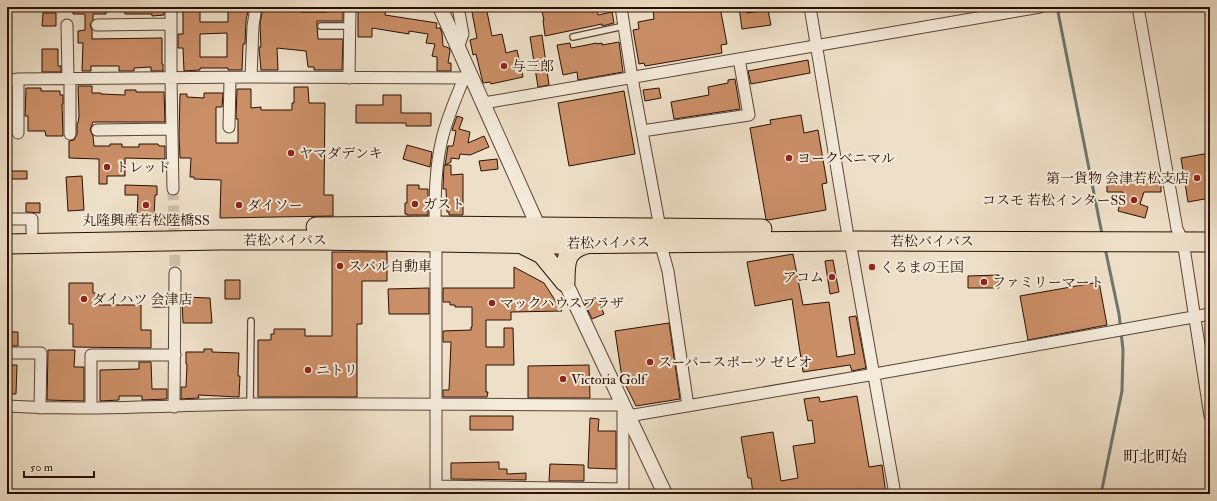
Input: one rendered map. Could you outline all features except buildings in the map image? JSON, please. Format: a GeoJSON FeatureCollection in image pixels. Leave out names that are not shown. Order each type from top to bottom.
{"type":"FeatureCollection","features":[{"type":"Feature","properties":{"kind":"highway","name":"若松バイパス"},"geometry":{"type":"LineString","coordinates":[[7,232],[145,228],[543,236],[849,236],[1180,235],[1210,229]]}},
{"type":"Feature","properties":{"kind":"highway","name":"若松バイパス"},"geometry":{"type":"LineString","coordinates":[[7,244],[436,234],[520,244],[543,236],[587,244],[660,235]]}},
{"type":"Feature","properties":{"kind":"highway","name":"若松バイパス"},"geometry":{"type":"LineString","coordinates":[[1180,235],[1210,242]]}},
{"type":"Feature","properties":{"kind":"highway"},"geometry":{"type":"LineString","coordinates":[[520,244],[530,247],[542,254],[565,282]]}},
{"type":"Feature","properties":{"kind":"highway"},"geometry":{"type":"LineString","coordinates":[[565,282],[568,256],[577,247],[587,244]]}},
{"type":"Feature","properties":{"kind":"street"},"geometry":{"type":"LineString","coordinates":[[171,7],[173,189]]}},
{"type":"Feature","properties":{"kind":"street"},"geometry":{"type":"LineString","coordinates":[[251,77],[253,26],[256,7]]}},
{"type":"Feature","properties":{"kind":"street"},"geometry":{"type":"LineString","coordinates":[[349,78],[350,7]]}},
{"type":"Feature","properties":{"kind":"street"},"geometry":{"type":"LineString","coordinates":[[440,7],[458,48],[468,78],[484,103],[543,236],[666,494]]}},
{"type":"Feature","properties":{"kind":"street"},"geometry":{"type":"LineString","coordinates":[[458,7],[463,34],[458,48]]}},
{"type":"Feature","properties":{"kind":"street"},"geometry":{"type":"LineString","coordinates":[[621,7],[632,78],[660,235],[668,271],[688,406]]}},
{"type":"Feature","properties":{"kind":"street"},"geometry":{"type":"LineString","coordinates":[[810,7],[895,494]]}},
{"type":"Feature","properties":{"kind":"street"},"geometry":{"type":"LineString","coordinates":[[484,103],[1040,7]]}},
{"type":"Feature","properties":{"kind":"street"},"geometry":{"type":"LineString","coordinates":[[1138,7],[1180,235],[1210,416]]}},
{"type":"Feature","properties":{"kind":"street"},"geometry":{"type":"LineString","coordinates":[[97,25],[171,24]]}},
{"type":"Feature","properties":{"kind":"street"},"geometry":{"type":"LineString","coordinates":[[67,25],[70,134]]}},
{"type":"Feature","properties":{"kind":"street"},"geometry":{"type":"LineString","coordinates":[[642,131],[749,115],[739,59]]}},
{"type":"Feature","properties":{"kind":"street"},"geometry":{"type":"LineString","coordinates":[[18,133],[12,80],[251,77],[468,78]]}},
{"type":"Feature","properties":{"kind":"street"},"geometry":{"type":"LineString","coordinates":[[229,127],[230,78]]}},
{"type":"Feature","properties":{"kind":"street"},"geometry":{"type":"LineString","coordinates":[[468,78],[451,111],[442,140],[436,175],[436,490],[623,492],[625,410]]}},
{"type":"Feature","properties":{"kind":"street"},"geometry":{"type":"LineString","coordinates":[[97,130],[172,129]]}},
{"type":"Feature","properties":{"kind":"street"},"geometry":{"type":"LineString","coordinates":[[7,219],[32,219],[32,232]]}},
{"type":"Feature","properties":{"kind":"street"},"geometry":{"type":"LineString","coordinates":[[174,406],[175,274]]}},
{"type":"Feature","properties":{"kind":"street"},"geometry":{"type":"LineString","coordinates":[[7,406],[40,408],[91,408],[250,404],[437,403],[625,410],[688,406],[1210,314]]}},
{"type":"Feature","properties":{"kind":"street"},"geometry":{"type":"LineString","coordinates":[[7,353],[41,353],[40,408]]}},
{"type":"Feature","properties":{"kind":"street"},"geometry":{"type":"LineString","coordinates":[[91,408],[91,355],[175,355]]}},
{"type":"Feature","properties":{"kind":"lane"},"geometry":{"type":"LineString","coordinates":[[321,26],[350,26]]}},
{"type":"Feature","properties":{"kind":"lane"},"geometry":{"type":"LineString","coordinates":[[573,36],[624,26]]}},
{"type":"Feature","properties":{"kind":"lane"},"geometry":{"type":"LineString","coordinates":[[155,304],[175,303]]}},
{"type":"Feature","properties":{"kind":"lane"},"geometry":{"type":"LineString","coordinates":[[250,404],[251,322]]}},
{"type":"Feature","properties":{"kind":"waterway"},"geometry":{"type":"LineString","coordinates":[[1057,7],[1102,234]]}},
{"type":"Feature","properties":{"kind":"waterway"},"geometry":{"type":"LineString","coordinates":[[1101,494],[1122,391],[1123,350],[1119,314],[1105,248]]}},
{"type":"Feature","properties":{"kind":"tunnel"},"geometry":{"type":"LineString","coordinates":[[173,189],[175,273]]}},
{"type":"Feature","properties":{"kind":"place","name":"与三郎"},"geometry":{"type":"Point","coordinates":[504,66]}},
{"type":"Feature","properties":{"kind":"place","name":"ヤマダデンキ"},"geometry":{"type":"Point","coordinates":[291,153]}},
{"type":"Feature","properties":{"kind":"place","name":"ヨークベニマル"},"geometry":{"type":"Point","coordinates":[789,158]}},
{"type":"Feature","properties":{"kind":"place","name":"トレッド"},"geometry":{"type":"Point","coordinates":[107,167]}},
{"type":"Feature","properties":{"kind":"place","name":"第一貨物 会津若松支店"},"geometry":{"type":"Point","coordinates":[1197,178]}},
{"type":"Feature","properties":{"kind":"place","name":"コスモ 若松インターSS"},"geometry":{"type":"Point","coordinates":[1134,200]}},
{"type":"Feature","properties":{"kind":"place","name":"ガスト"},"geometry":{"type":"Point","coordinates":[415,204]}},
{"type":"Feature","properties":{"kind":"place","name":"丸隆興産若松陸橋SS"},"geometry":{"type":"Point","coordinates":[146,205]}},
{"type":"Feature","properties":{"kind":"place","name":"ダイソー"},"geometry":{"type":"Point","coordinates":[239,205]}},
{"type":"Feature","properties":{"kind":"place","name":"スバル自動車"},"geometry":{"type":"Point","coordinates":[340,266]}},
{"type":"Feature","properties":{"kind":"place","name":"くるまの王国"},"geometry":{"type":"Point","coordinates":[872,267]}},
{"type":"Feature","properties":{"kind":"place","name":"アコム"},"geometry":{"type":"Point","coordinates":[832,277]}},
{"type":"Feature","properties":{"kind":"place","name":"ファミリーマート"},"geometry":{"type":"Point","coordinates":[984,282]}},
{"type":"Feature","properties":{"kind":"place","name":"ダイハツ 会津店"},"geometry":{"type":"Point","coordinates":[84,299]}},
{"type":"Feature","properties":{"kind":"place","name":"マックハウスプラザ"},"geometry":{"type":"Point","coordinates":[492,303]}},
{"type":"Feature","properties":{"kind":"place","name":"スーパースポーツ ゼビオ"},"geometry":{"type":"Point","coordinates":[650,362]}},
{"type":"Feature","properties":{"kind":"place","name":"ニトリ"},"geometry":{"type":"Point","coordinates":[308,370]}},
{"type":"Feature","properties":{"kind":"place","name":"Victoria Golf"},"geometry":{"type":"Point","coordinates":[563,379]}},
{"type":"Feature","properties":{"kind":"district","name":"町北町始"},"geometry":{"type":"Point","coordinates":[1155,457]}}]}
